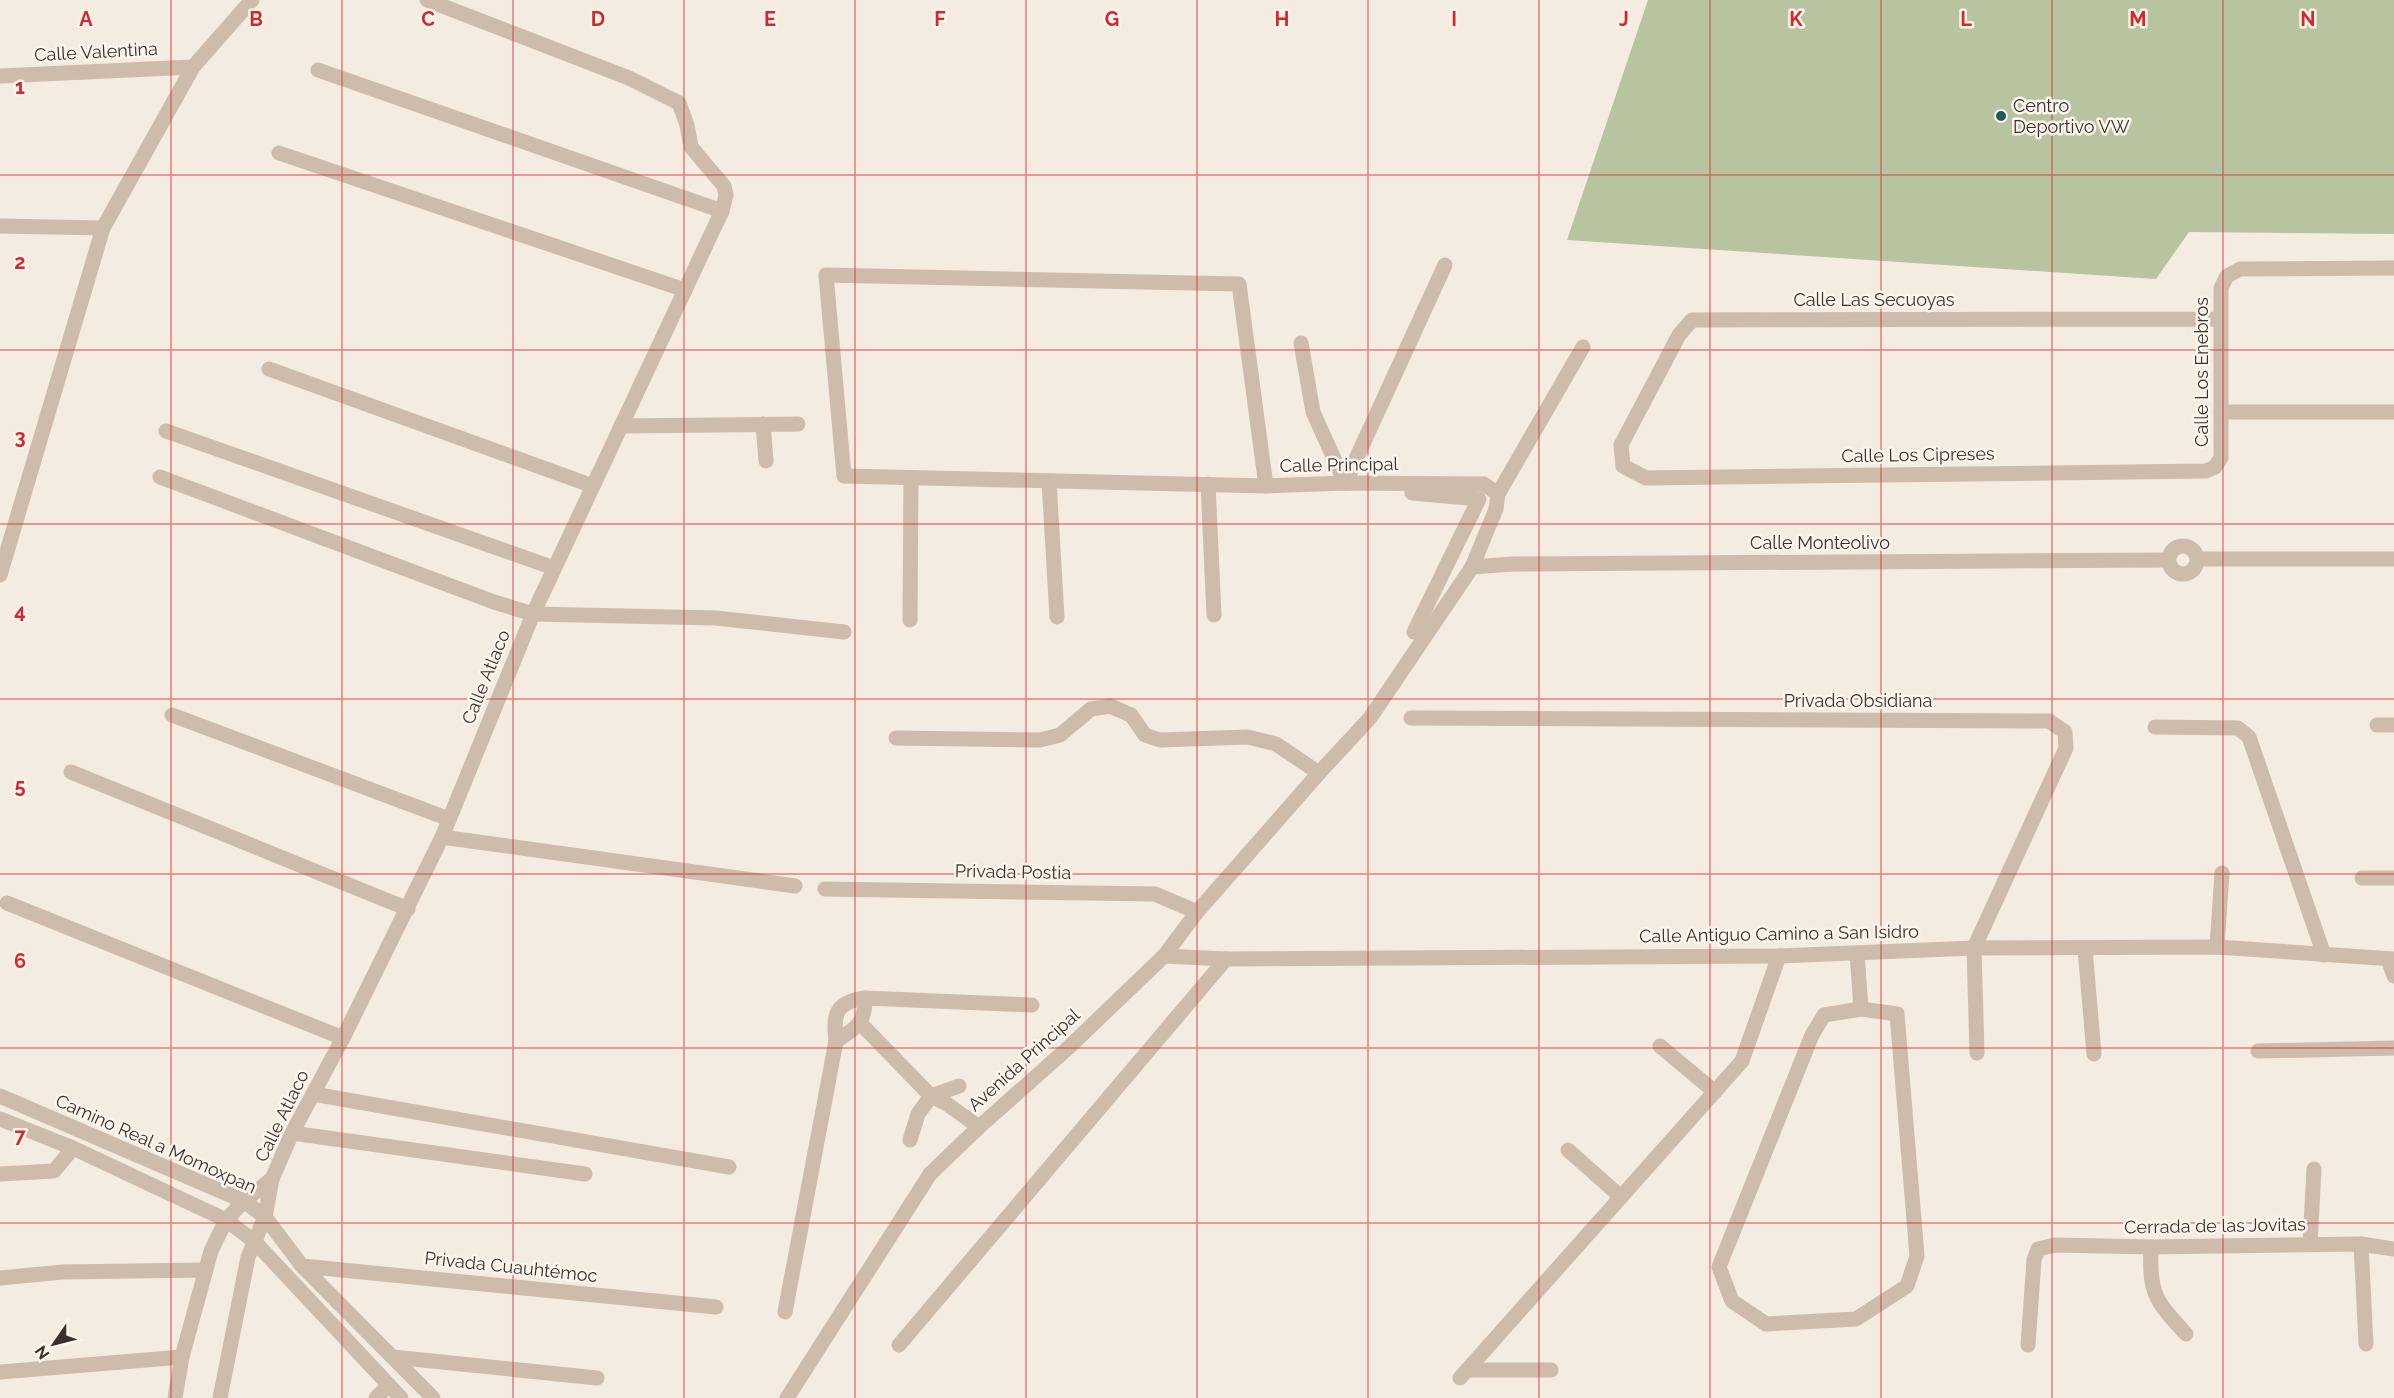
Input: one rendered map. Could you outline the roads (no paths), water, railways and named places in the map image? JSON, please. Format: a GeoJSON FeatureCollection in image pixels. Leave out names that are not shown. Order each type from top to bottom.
{"type":"FeatureCollection","features":[{"type":"Feature","properties":{"kind":"street"},"geometry":{"type":"LineString","coordinates":[[0,575],[7,532],[103,228],[193,67],[252,0]]}},
{"type":"Feature","properties":{"kind":"street","name":"Calle Atlaco"},"geometry":{"type":"LineString","coordinates":[[220,1398],[248,1257],[265,1217],[272,1179],[292,1133],[343,1038],[442,837],[533,614],[722,211],[726,195],[724,186],[691,147],[680,103],[629,78],[427,0]]}},
{"type":"Feature","properties":{"kind":"street","name":"Calle Valentina"},"geometry":{"type":"LineString","coordinates":[[0,76],[193,67]]}},
{"type":"Feature","properties":{"kind":"street"},"geometry":{"type":"LineString","coordinates":[[318,70],[722,211]]}},
{"type":"Feature","properties":{"kind":"street"},"geometry":{"type":"LineString","coordinates":[[279,153],[685,290]]}},
{"type":"Feature","properties":{"kind":"street"},"geometry":{"type":"LineString","coordinates":[[0,226],[103,228]]}},
{"type":"Feature","properties":{"kind":"street"},"geometry":{"type":"LineString","coordinates":[[1345,483],[1445,265]]}},
{"type":"Feature","properties":{"kind":"street","name":"Calle Los Enebros"},"geometry":{"type":"LineString","coordinates":[[2215,467],[2221,458],[2221,288],[2227,276],[2240,269],[2394,268]]}},
{"type":"Feature","properties":{"kind":"street","name":"Calle Principal"},"geometry":{"type":"LineString","coordinates":[[1266,486],[1239,284],[826,275],[843,476],[1208,488],[1266,486],[1345,483],[1484,484],[1498,494]]}},
{"type":"Feature","properties":{"kind":"street","name":"Calle Las Secuoyas"},"geometry":{"type":"LineString","coordinates":[[1623,466],[1621,445],[1679,335],[1692,320],[2221,319]]}},
{"type":"Feature","properties":{"kind":"street"},"geometry":{"type":"LineString","coordinates":[[1301,343],[1313,412],[1345,483]]}},
{"type":"Feature","properties":{"kind":"street"},"geometry":{"type":"LineString","coordinates":[[896,738],[1040,740],[1060,735],[1091,709],[1110,706],[1131,715],[1145,735],[1160,740],[1248,737],[1276,744],[1319,773],[1370,718],[1472,567],[1496,510],[1498,494],[1583,347]]}},
{"type":"Feature","properties":{"kind":"street"},"geometry":{"type":"LineString","coordinates":[[269,369],[593,486]]}},
{"type":"Feature","properties":{"kind":"street"},"geometry":{"type":"LineString","coordinates":[[2221,412],[2394,412]]}},
{"type":"Feature","properties":{"kind":"street"},"geometry":{"type":"LineString","coordinates":[[763,424],[766,461]]}},
{"type":"Feature","properties":{"kind":"street"},"geometry":{"type":"LineString","coordinates":[[621,426],[798,424]]}},
{"type":"Feature","properties":{"kind":"street"},"geometry":{"type":"LineString","coordinates":[[166,431],[554,568]]}},
{"type":"Feature","properties":{"kind":"street"},"geometry":{"type":"LineString","coordinates":[[1345,483],[1357,458]]}},
{"type":"Feature","properties":{"kind":"street","name":"Calle Los Cipreses"},"geometry":{"type":"LineString","coordinates":[[1623,466],[1646,478],[2206,471],[2215,467]]}},
{"type":"Feature","properties":{"kind":"street"},"geometry":{"type":"LineString","coordinates":[[160,477],[494,602],[533,614],[716,618],[843,632]]}},
{"type":"Feature","properties":{"kind":"street"},"geometry":{"type":"LineString","coordinates":[[910,620],[911,478]]}},
{"type":"Feature","properties":{"kind":"street"},"geometry":{"type":"LineString","coordinates":[[1049,481],[1057,616]]}},
{"type":"Feature","properties":{"kind":"street"},"geometry":{"type":"LineString","coordinates":[[1214,615],[1208,488],[1403,492],[1479,499],[1414,632]]}},
{"type":"Feature","properties":{"kind":"street","name":"Calle Monteolivo"},"geometry":{"type":"LineString","coordinates":[[1472,567],[1525,564],[2168,560],[2173,570],[2183,574],[2193,570],[2197,559],[2394,559]]}},
{"type":"Feature","properties":{"kind":"street"},"geometry":{"type":"LineString","coordinates":[[172,716],[449,819]]}},
{"type":"Feature","properties":{"kind":"street","name":"Privada Obsidiana"},"geometry":{"type":"LineString","coordinates":[[1412,718],[2049,721],[2065,732],[2067,748],[1974,948]]}},
{"type":"Feature","properties":{"kind":"street"},"geometry":{"type":"LineString","coordinates":[[2377,725],[2394,725]]}},
{"type":"Feature","properties":{"kind":"street"},"geometry":{"type":"LineString","coordinates":[[2155,727],[2238,728],[2249,737],[2324,955]]}},
{"type":"Feature","properties":{"kind":"street"},"geometry":{"type":"LineString","coordinates":[[71,772],[408,909]]}},
{"type":"Feature","properties":{"kind":"street","name":"Avenida Principal"},"geometry":{"type":"LineString","coordinates":[[787,1398],[930,1174],[1068,1048],[1164,956],[1197,912],[1319,773]]}},
{"type":"Feature","properties":{"kind":"street"},"geometry":{"type":"LineString","coordinates":[[442,837],[795,886]]}},
{"type":"Feature","properties":{"kind":"street"},"geometry":{"type":"LineString","coordinates":[[2217,947],[2222,873]]}},
{"type":"Feature","properties":{"kind":"street"},"geometry":{"type":"LineString","coordinates":[[2362,878],[2394,878]]}},
{"type":"Feature","properties":{"kind":"street","name":"Privada Postia"},"geometry":{"type":"LineString","coordinates":[[825,889],[1155,894],[1197,912]]}},
{"type":"Feature","properties":{"kind":"street"},"geometry":{"type":"LineString","coordinates":[[7,903],[343,1038]]}},
{"type":"Feature","properties":{"kind":"street","name":"Calle Antiguo Camino a San Isidro"},"geometry":{"type":"LineString","coordinates":[[1164,956],[1226,959],[1779,956],[1974,948],[2217,947],[2391,959]]}},
{"type":"Feature","properties":{"kind":"street"},"geometry":{"type":"LineString","coordinates":[[1974,948],[1977,1053]]}},
{"type":"Feature","properties":{"kind":"street"},"geometry":{"type":"LineString","coordinates":[[2085,949],[2094,1054]]}},
{"type":"Feature","properties":{"kind":"street"},"geometry":{"type":"LineString","coordinates":[[1857,953],[1861,1009]]}},
{"type":"Feature","properties":{"kind":"street"},"geometry":{"type":"LineString","coordinates":[[1551,1370],[1464,1374],[1742,1061],[1779,956]]}},
{"type":"Feature","properties":{"kind":"street"},"geometry":{"type":"LineString","coordinates":[[899,1345],[1226,959]]}},
{"type":"Feature","properties":{"kind":"street"},"geometry":{"type":"LineString","coordinates":[[2391,959],[2394,976]]}},
{"type":"Feature","properties":{"kind":"street"},"geometry":{"type":"LineString","coordinates":[[836,1041],[860,1023],[866,1012],[866,998]]}},
{"type":"Feature","properties":{"kind":"street"},"geometry":{"type":"LineString","coordinates":[[785,1312],[836,1041],[834,1019],[842,1006],[857,999],[866,998],[1032,1005]]}},
{"type":"Feature","properties":{"kind":"street"},"geometry":{"type":"LineString","coordinates":[[1861,1009],[1897,1014],[1917,1256],[1907,1286],[1856,1318],[1766,1324],[1732,1301],[1719,1267],[1812,1035],[1824,1015],[1861,1009]]}},
{"type":"Feature","properties":{"kind":"street"},"geometry":{"type":"LineString","coordinates":[[860,1023],[931,1096],[947,1104],[979,1127]]}},
{"type":"Feature","properties":{"kind":"street"},"geometry":{"type":"LineString","coordinates":[[1660,1046],[1714,1092]]}},
{"type":"Feature","properties":{"kind":"street"},"geometry":{"type":"LineString","coordinates":[[2258,1051],[2394,1048]]}},
{"type":"Feature","properties":{"kind":"street"},"geometry":{"type":"LineString","coordinates":[[910,1140],[918,1114],[931,1096],[959,1086]]}},
{"type":"Feature","properties":{"kind":"street"},"geometry":{"type":"LineString","coordinates":[[314,1094],[729,1167]]}},
{"type":"Feature","properties":{"kind":"street","name":"Camino Real a Momoxpan"},"geometry":{"type":"LineString","coordinates":[[0,1096],[244,1201],[265,1217],[302,1266],[434,1398]]}},
{"type":"Feature","properties":{"kind":"street","name":"Camino Real a Momoxpan"},"geometry":{"type":"LineString","coordinates":[[0,1119],[73,1148],[226,1220],[254,1241],[401,1398]]}},
{"type":"Feature","properties":{"kind":"street"},"geometry":{"type":"LineString","coordinates":[[292,1133],[585,1173]]}},
{"type":"Feature","properties":{"kind":"street"},"geometry":{"type":"LineString","coordinates":[[0,1174],[54,1171],[73,1148]]}},
{"type":"Feature","properties":{"kind":"street"},"geometry":{"type":"LineString","coordinates":[[1569,1150],[1621,1197]]}},
{"type":"Feature","properties":{"kind":"street"},"geometry":{"type":"LineString","coordinates":[[2310,1244],[2314,1169]]}},
{"type":"Feature","properties":{"kind":"street","name":"Calle Atlaco"},"geometry":{"type":"LineString","coordinates":[[175,1398],[182,1357],[211,1251],[226,1220],[244,1201],[272,1179]]}},
{"type":"Feature","properties":{"kind":"street"},"geometry":{"type":"LineString","coordinates":[[2361,1244],[2366,1344]]}},
{"type":"Feature","properties":{"kind":"street","name":"Cerrada de las Jovitas"},"geometry":{"type":"LineString","coordinates":[[2028,1345],[2034,1260],[2038,1249],[2055,1245],[2151,1247],[2361,1244],[2394,1249]]}},
{"type":"Feature","properties":{"kind":"street"},"geometry":{"type":"LineString","coordinates":[[2151,1247],[2150,1276],[2159,1304],[2186,1334]]}},
{"type":"Feature","properties":{"kind":"street","name":"Privada Cuauhtémoc"},"geometry":{"type":"LineString","coordinates":[[302,1266],[716,1307]]}},
{"type":"Feature","properties":{"kind":"street"},"geometry":{"type":"LineString","coordinates":[[0,1278],[63,1272],[206,1270]]}},
{"type":"Feature","properties":{"kind":"street"},"geometry":{"type":"LineString","coordinates":[[0,1372],[182,1357]]}},
{"type":"Feature","properties":{"kind":"street"},"geometry":{"type":"LineString","coordinates":[[393,1357],[597,1378]]}},
{"type":"Feature","properties":{"kind":"street"},"geometry":{"type":"LineString","coordinates":[[376,1398],[389,1385]]}},
{"type":"Feature","properties":{"kind":"place","name":"Centro Deportivo VW"},"geometry":{"type":"Point","coordinates":[2001,116]}}]}
